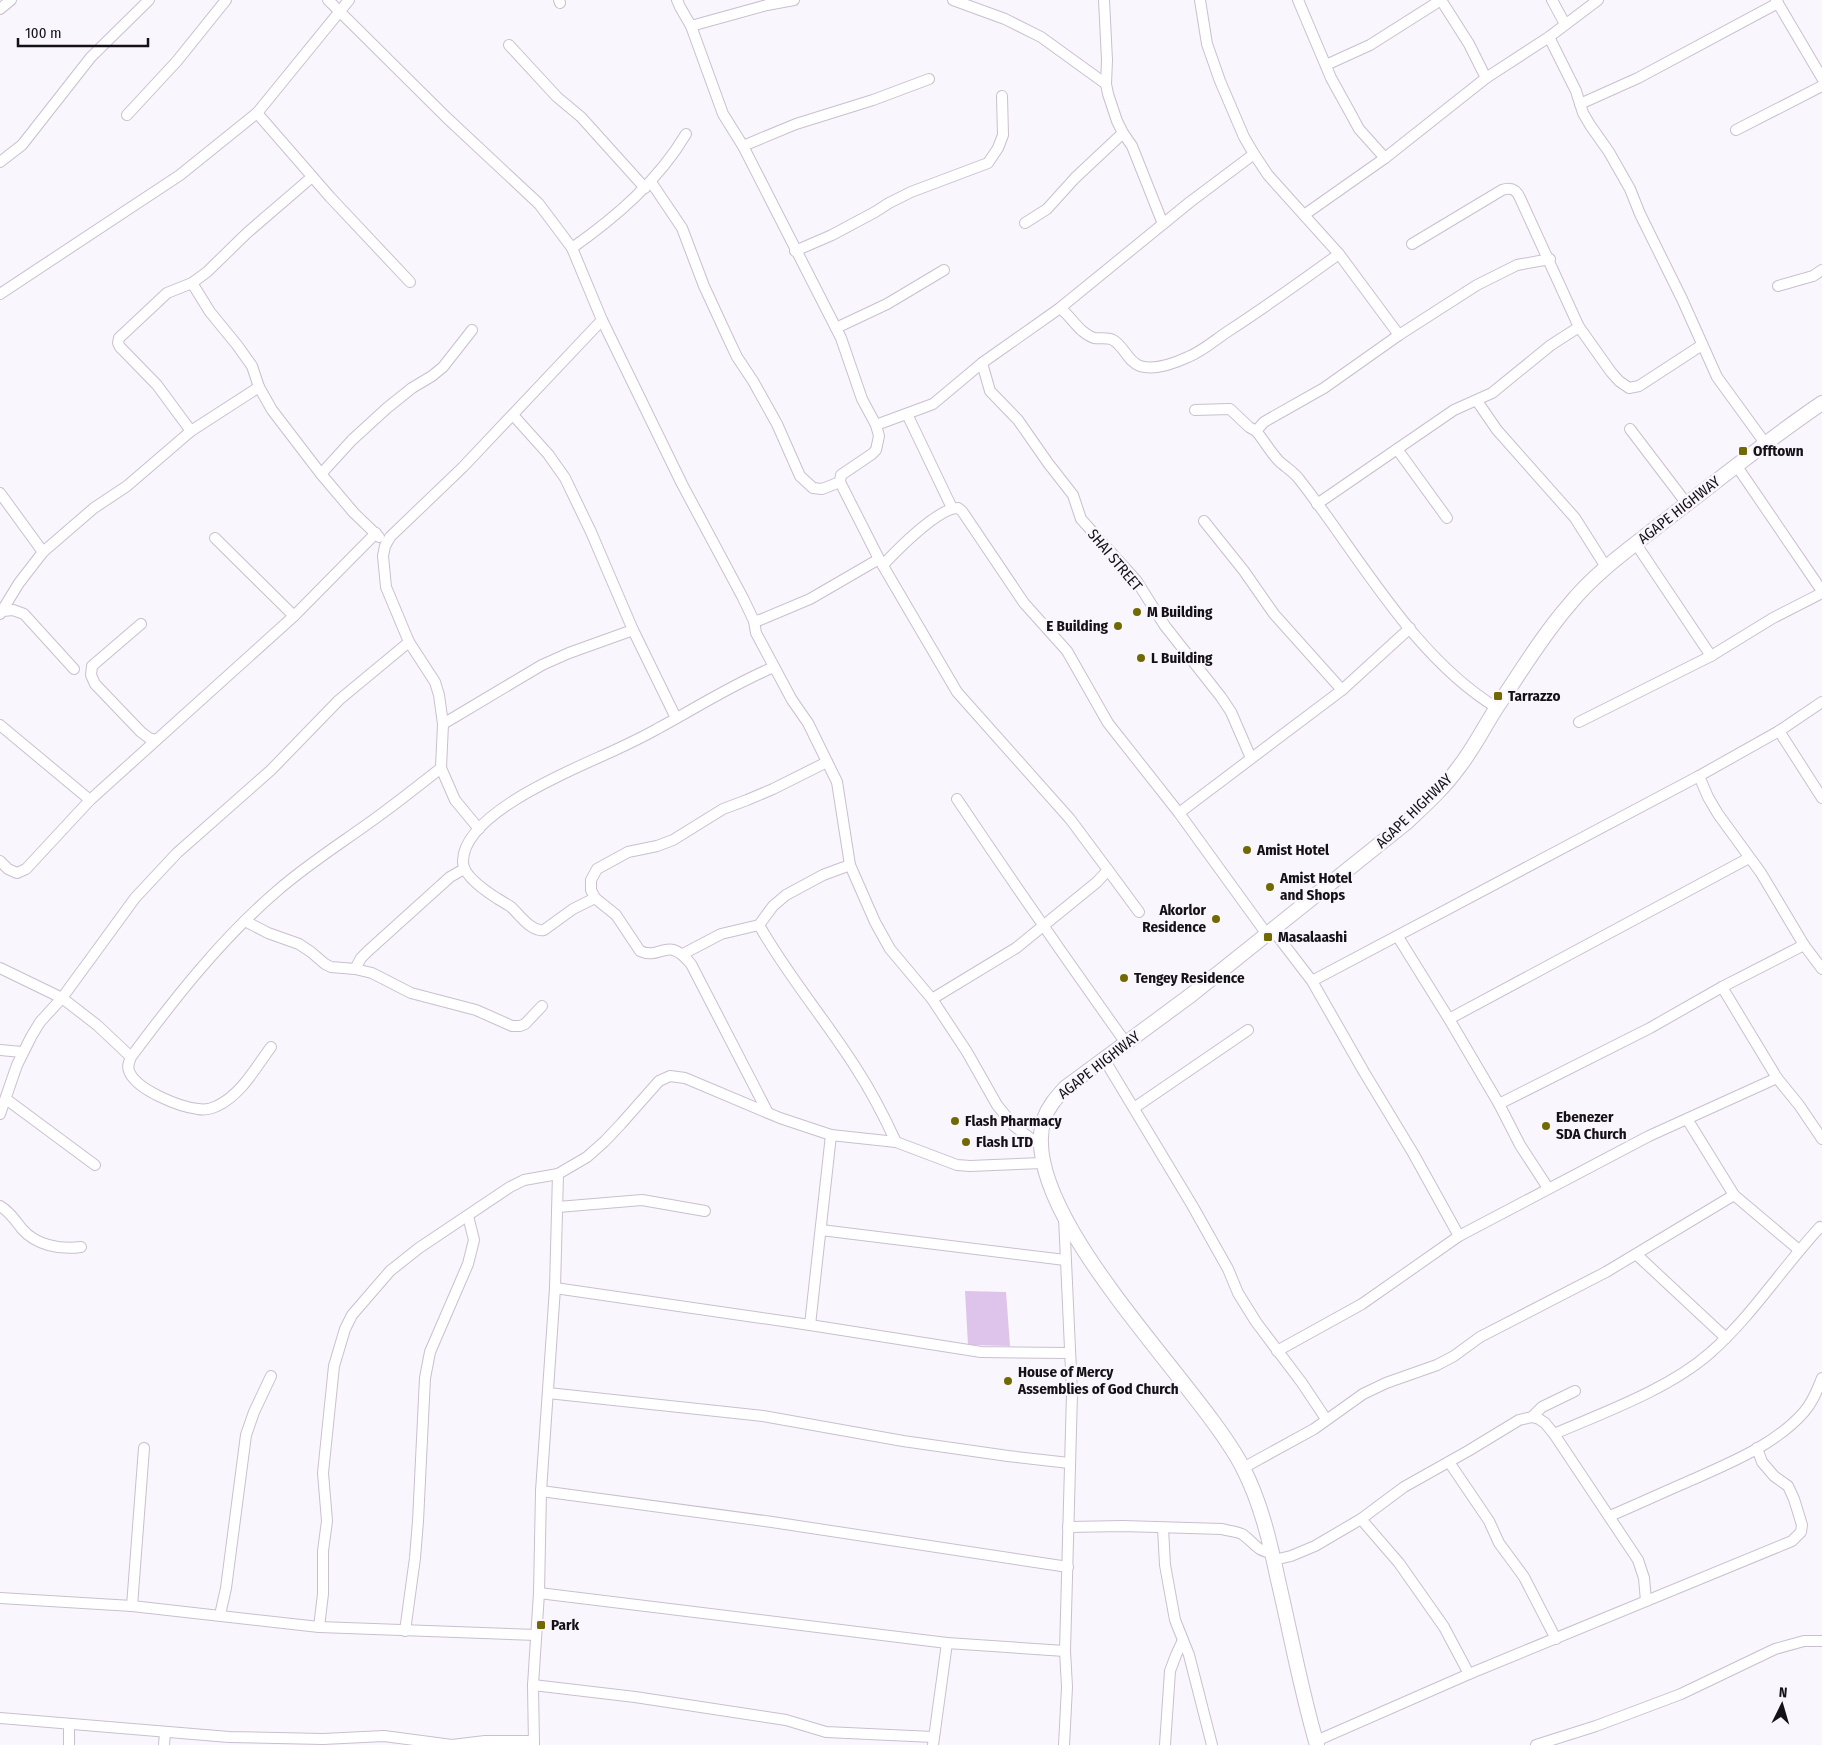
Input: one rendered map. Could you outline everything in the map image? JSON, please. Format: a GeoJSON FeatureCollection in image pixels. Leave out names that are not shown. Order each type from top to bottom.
{"type":"FeatureCollection","features":[{"type":"Feature","properties":{"kind":"street"},"geometry":{"type":"LineString","coordinates":[[0,9],[11,0]]}},
{"type":"Feature","properties":{"kind":"street"},"geometry":{"type":"LineString","coordinates":[[0,162],[22,145],[91,57],[149,0]]}},
{"type":"Feature","properties":{"kind":"street"},"geometry":{"type":"LineString","coordinates":[[126,115],[178,61],[226,0]]}},
{"type":"Feature","properties":{"kind":"street"},"geometry":{"type":"LineString","coordinates":[[328,0],[447,118],[539,204],[572,248],[602,320],[682,484],[754,621],[756,633],[792,700],[808,723],[837,782],[850,865],[875,922],[890,949],[932,999],[971,1058],[997,1104],[1014,1126],[1041,1146]]}},
{"type":"Feature","properties":{"kind":"street"},"geometry":{"type":"LineString","coordinates":[[0,294],[180,175],[257,113],[339,10],[350,0]]}},
{"type":"Feature","properties":{"kind":"street"},"geometry":{"type":"LineString","coordinates":[[678,0],[691,26],[723,114],[743,146],[836,328],[862,399],[876,425],[879,436],[876,450],[841,475],[840,482],[881,562],[957,692],[1070,819],[1139,912]]}},
{"type":"Feature","properties":{"kind":"street"},"geometry":{"type":"LineString","coordinates":[[691,26],[767,5],[794,0]]}},
{"type":"Feature","properties":{"kind":"street"},"geometry":{"type":"LineString","coordinates":[[953,0],[1005,19],[1042,37],[1106,84]]}},
{"type":"Feature","properties":{"kind":"street"},"geometry":{"type":"LineString","coordinates":[[1104,0],[1107,51],[1106,84],[1111,104],[1123,133],[1132,146],[1163,224]]}},
{"type":"Feature","properties":{"kind":"street"},"geometry":{"type":"LineString","coordinates":[[1200,0],[1207,44],[1220,81],[1244,137],[1254,154],[1268,175],[1339,254],[1399,335]]}},
{"type":"Feature","properties":{"kind":"street"},"geometry":{"type":"LineString","coordinates":[[1298,0],[1331,78],[1359,129],[1385,158]]}},
{"type":"Feature","properties":{"kind":"street"},"geometry":{"type":"LineString","coordinates":[[1326,65],[1370,46],[1441,0],[1486,78]]}},
{"type":"Feature","properties":{"kind":"street"},"geometry":{"type":"LineString","coordinates":[[1552,0],[1565,24]]}},
{"type":"Feature","properties":{"kind":"street"},"geometry":{"type":"LineString","coordinates":[[1304,215],[1385,158],[1486,78],[1549,37],[1598,0]]}},
{"type":"Feature","properties":{"kind":"street"},"geometry":{"type":"LineString","coordinates":[[1580,104],[1638,78],[1777,1],[1822,78]]}},
{"type":"Feature","properties":{"kind":"street"},"geometry":{"type":"LineString","coordinates":[[1549,37],[1576,91],[1590,125],[1609,152],[1630,189],[1717,377],[1765,443]]}},
{"type":"Feature","properties":{"kind":"street"},"geometry":{"type":"LineString","coordinates":[[509,45],[557,96],[581,116],[648,185],[682,228],[704,286],[734,351],[777,424],[800,476],[813,488],[822,489],[840,482]]}},
{"type":"Feature","properties":{"kind":"street"},"geometry":{"type":"LineString","coordinates":[[743,146],[796,124],[873,100],[928,79]]}},
{"type":"Feature","properties":{"kind":"street"},"geometry":{"type":"LineString","coordinates":[[1736,130],[1822,86]]}},
{"type":"Feature","properties":{"kind":"street"},"geometry":{"type":"LineString","coordinates":[[795,251],[832,236],[911,192],[988,163],[998,148],[1003,135],[1002,96]]}},
{"type":"Feature","properties":{"kind":"street"},"geometry":{"type":"LineString","coordinates":[[257,113],[312,177],[410,282]]}},
{"type":"Feature","properties":{"kind":"street"},"geometry":{"type":"LineString","coordinates":[[1025,223],[1047,209],[1075,178],[1123,133]]}},
{"type":"Feature","properties":{"kind":"street"},"geometry":{"type":"LineString","coordinates":[[572,248],[592,234],[648,185],[686,134]]}},
{"type":"Feature","properties":{"kind":"street"},"geometry":{"type":"LineString","coordinates":[[876,425],[933,404],[982,363],[1060,308],[1163,224],[1254,154]]}},
{"type":"Feature","properties":{"kind":"street"},"geometry":{"type":"LineString","coordinates":[[191,430],[156,385],[120,347],[118,343],[120,338],[167,293],[192,283],[207,272],[247,233],[312,177]]}},
{"type":"Feature","properties":{"kind":"street"},"geometry":{"type":"LineString","coordinates":[[1412,244],[1502,190],[1511,188],[1517,191],[1550,259],[1579,327],[1619,381],[1629,388],[1639,386],[1702,345]]}},
{"type":"Feature","properties":{"kind":"street"},"geometry":{"type":"LineString","coordinates":[[1060,308],[1069,315],[1083,332],[1095,338],[1114,340],[1134,363],[1151,368],[1164,366],[1190,357],[1268,305],[1339,254]]}},
{"type":"Feature","properties":{"kind":"street"},"geometry":{"type":"LineString","coordinates":[[1256,430],[1273,416],[1324,388],[1447,304],[1504,272],[1529,262],[1550,259]]}},
{"type":"Feature","properties":{"kind":"street"},"geometry":{"type":"LineString","coordinates":[[836,328],[887,304],[944,270]]}},
{"type":"Feature","properties":{"kind":"street"},"geometry":{"type":"LineString","coordinates":[[1778,286],[1814,276],[1822,270]]}},
{"type":"Feature","properties":{"kind":"street"},"geometry":{"type":"LineString","coordinates":[[192,283],[210,312],[238,345],[252,366],[259,387],[272,410],[321,474],[354,513],[376,533],[385,546]]}},
{"type":"Feature","properties":{"kind":"street"},"geometry":{"type":"LineString","coordinates":[[479,828],[455,800],[441,768],[443,724],[439,695],[435,682],[408,642],[386,586],[385,546],[390,537],[463,467],[602,320]]}},
{"type":"Feature","properties":{"kind":"street"},"geometry":{"type":"LineString","coordinates":[[1318,504],[1454,410],[1492,393],[1551,345],[1579,327]]}},
{"type":"Feature","properties":{"kind":"street"},"geometry":{"type":"LineString","coordinates":[[321,474],[352,440],[387,408],[443,367],[472,330]]}},
{"type":"Feature","properties":{"kind":"street","name":"SHAI STREET"},"geometry":{"type":"LineString","coordinates":[[982,363],[990,391],[1018,420],[1048,464],[1073,495],[1081,519],[1136,580],[1165,626],[1221,697],[1231,712],[1251,758]]}},
{"type":"Feature","properties":{"kind":"street"},"geometry":{"type":"LineString","coordinates":[[1,612],[42,552],[94,508],[127,486],[191,430],[259,387]]}},
{"type":"Feature","properties":{"kind":"street"},"geometry":{"type":"LineString","coordinates":[[1477,400],[1508,443],[1575,518],[1606,567]]}},
{"type":"Feature","properties":{"kind":"street","name":"AGAPE HIGHWAY"},"geometry":{"type":"LineString","coordinates":[[1316,1743],[1273,1556],[1262,1516],[1243,1468],[1220,1431],[1084,1252],[1064,1215],[1043,1163],[1041,1146],[1043,1120],[1054,1100],[1065,1088],[1184,1001],[1407,822],[1458,769],[1497,708],[1568,606],[1606,567],[1765,443],[1822,403]]}},
{"type":"Feature","properties":{"kind":"street"},"geometry":{"type":"LineString","coordinates":[[1195,410],[1230,410],[1249,427],[1256,430],[1280,462],[1298,477],[1362,567],[1410,628],[1448,672],[1482,699],[1497,708]]}},
{"type":"Feature","properties":{"kind":"street"},"geometry":{"type":"LineString","coordinates":[[907,414],[952,508]]}},
{"type":"Feature","properties":{"kind":"street"},"geometry":{"type":"LineString","coordinates":[[513,415],[548,454],[565,478],[591,532],[633,630],[676,718]]}},
{"type":"Feature","properties":{"kind":"street"},"geometry":{"type":"LineString","coordinates":[[1630,429],[1686,504]]}},
{"type":"Feature","properties":{"kind":"street"},"geometry":{"type":"LineString","coordinates":[[1397,449],[1448,518]]}},
{"type":"Feature","properties":{"kind":"street"},"geometry":{"type":"LineString","coordinates":[[1579,722],[1711,656],[1773,618],[1822,592],[1736,466]]}},
{"type":"Feature","properties":{"kind":"street"},"geometry":{"type":"LineString","coordinates":[[0,493],[42,552]]}},
{"type":"Feature","properties":{"kind":"street"},"geometry":{"type":"LineString","coordinates":[[754,621],[810,599],[881,562],[946,510],[958,508],[1024,603],[1067,651],[1108,723],[1179,813],[1234,895],[1269,931],[1312,981],[1413,1153],[1459,1236]]}},
{"type":"Feature","properties":{"kind":"street"},"geometry":{"type":"LineString","coordinates":[[1204,521],[1244,571],[1274,614],[1342,690]]}},
{"type":"Feature","properties":{"kind":"street"},"geometry":{"type":"LineString","coordinates":[[0,862],[8,869],[17,873],[26,869],[90,800],[294,616],[376,533]]}},
{"type":"Feature","properties":{"kind":"street"},"geometry":{"type":"LineString","coordinates":[[215,538],[294,616]]}},
{"type":"Feature","properties":{"kind":"street"},"geometry":{"type":"LineString","coordinates":[[1636,544],[1711,656]]}},
{"type":"Feature","properties":{"kind":"street"},"geometry":{"type":"LineString","coordinates":[[1,612],[13,610],[24,614],[74,669]]}},
{"type":"Feature","properties":{"kind":"street"},"geometry":{"type":"LineString","coordinates":[[141,624],[92,666],[91,675],[96,684],[140,732],[156,740]]}},
{"type":"Feature","properties":{"kind":"street"},"geometry":{"type":"LineString","coordinates":[[1179,813],[1342,690],[1410,628]]}},
{"type":"Feature","properties":{"kind":"street"},"geometry":{"type":"LineString","coordinates":[[443,724],[548,662],[633,630]]}},
{"type":"Feature","properties":{"kind":"street"},"geometry":{"type":"LineString","coordinates":[[0,1114],[22,1052],[40,1022],[62,998],[135,898],[159,871],[203,829],[271,770],[339,700],[408,642]]}},
{"type":"Feature","properties":{"kind":"street"},"geometry":{"type":"LineString","coordinates":[[595,898],[573,909],[540,931],[509,906],[485,890],[464,869],[462,862],[466,849],[479,828],[531,789],[615,750],[750,677],[774,667]]}},
{"type":"Feature","properties":{"kind":"street"},"geometry":{"type":"LineString","coordinates":[[1312,981],[1699,776],[1779,731],[1822,702]]}},
{"type":"Feature","properties":{"kind":"street"},"geometry":{"type":"LineString","coordinates":[[0,725],[90,800]]}},
{"type":"Feature","properties":{"kind":"street"},"geometry":{"type":"LineString","coordinates":[[1779,731],[1822,798]]}},
{"type":"Feature","properties":{"kind":"street"},"geometry":{"type":"LineString","coordinates":[[768,1113],[697,973],[683,954],[669,949],[649,954],[640,951],[616,915],[595,898],[591,880],[597,869],[607,862],[628,852],[673,840],[723,808],[764,793],[827,762]]}},
{"type":"Feature","properties":{"kind":"street"},"geometry":{"type":"LineString","coordinates":[[271,1047],[237,1092],[218,1106],[209,1109],[198,1109],[157,1096],[143,1087],[130,1074],[128,1068],[131,1057],[186,985],[245,921],[278,890],[324,854],[384,813],[441,768]]}},
{"type":"Feature","properties":{"kind":"street"},"geometry":{"type":"LineString","coordinates":[[1699,776],[1713,805],[1761,873],[1804,945],[1822,969]]}},
{"type":"Feature","properties":{"kind":"street"},"geometry":{"type":"LineString","coordinates":[[957,798],[1042,926],[1062,950],[1126,1043]]}},
{"type":"Feature","properties":{"kind":"street"},"geometry":{"type":"LineString","coordinates":[[1449,1019],[1749,858]]}},
{"type":"Feature","properties":{"kind":"street"},"geometry":{"type":"LineString","coordinates":[[683,954],[721,934],[758,925],[773,906],[786,895],[823,875],[850,865]]}},
{"type":"Feature","properties":{"kind":"street"},"geometry":{"type":"LineString","coordinates":[[355,969],[361,958],[368,951],[450,877],[464,869]]}},
{"type":"Feature","properties":{"kind":"street"},"geometry":{"type":"LineString","coordinates":[[932,999],[1016,948],[1098,882],[1108,870]]}},
{"type":"Feature","properties":{"kind":"street"},"geometry":{"type":"LineString","coordinates":[[245,921],[268,933],[299,944],[331,967],[372,973],[410,993],[476,1010],[512,1026],[525,1024],[542,1006]]}},
{"type":"Feature","properties":{"kind":"street"},"geometry":{"type":"LineString","coordinates":[[758,925],[776,956],[856,1067],[878,1104],[896,1142]]}},
{"type":"Feature","properties":{"kind":"street"},"geometry":{"type":"LineString","coordinates":[[1398,937],[1499,1104],[1520,1145],[1548,1188]]}},
{"type":"Feature","properties":{"kind":"street"},"geometry":{"type":"LineString","coordinates":[[1499,1104],[1650,1028],[1722,987],[1804,945]]}},
{"type":"Feature","properties":{"kind":"street"},"geometry":{"type":"LineString","coordinates":[[0,968],[62,998],[131,1057]]}},
{"type":"Feature","properties":{"kind":"street"},"geometry":{"type":"LineString","coordinates":[[1722,987],[1776,1078],[1799,1105],[1822,1139]]}},
{"type":"Feature","properties":{"kind":"street"},"geometry":{"type":"LineString","coordinates":[[1134,1108],[1248,1030]]}},
{"type":"Feature","properties":{"kind":"street"},"geometry":{"type":"LineString","coordinates":[[0,1050],[22,1052]]}},
{"type":"Feature","properties":{"kind":"street"},"geometry":{"type":"LineString","coordinates":[[1104,1059],[1192,1205],[1228,1269],[1238,1293],[1326,1419]]}},
{"type":"Feature","properties":{"kind":"street"},"geometry":{"type":"LineString","coordinates":[[319,1627],[323,1594],[323,1551],[327,1521],[322,1473],[334,1366],[343,1335],[352,1315],[390,1271],[420,1248],[510,1187],[524,1180],[558,1174],[587,1157],[605,1141],[652,1087],[665,1076],[690,1080],[768,1113],[832,1135],[896,1142],[957,1165],[1043,1163]]}},
{"type":"Feature","properties":{"kind":"street"},"geometry":{"type":"LineString","coordinates":[[1277,1351],[1362,1304],[1459,1236],[1649,1136],[1776,1078]]}},
{"type":"Feature","properties":{"kind":"street"},"geometry":{"type":"LineString","coordinates":[[6,1099],[95,1166]]}},
{"type":"Feature","properties":{"kind":"street"},"geometry":{"type":"LineString","coordinates":[[1687,1119],[1734,1196],[1799,1250]]}},
{"type":"Feature","properties":{"kind":"street"},"geometry":{"type":"LineString","coordinates":[[810,1325],[832,1135]]}},
{"type":"Feature","properties":{"kind":"street"},"geometry":{"type":"LineString","coordinates":[[0,1718],[165,1733],[229,1741],[323,1742],[384,1736],[421,1743],[452,1744],[485,1741],[534,1743],[533,1685],[539,1593],[541,1491],[555,1288],[558,1174]]}},
{"type":"Feature","properties":{"kind":"street"},"geometry":{"type":"LineString","coordinates":[[1243,1468],[1314,1429],[1363,1394],[1386,1383],[1437,1365],[1454,1356],[1480,1337],[1636,1255],[1734,1196]]}},
{"type":"Feature","properties":{"kind":"street"},"geometry":{"type":"LineString","coordinates":[[558,1207],[642,1200],[706,1210]]}},
{"type":"Feature","properties":{"kind":"street"},"geometry":{"type":"LineString","coordinates":[[0,1206],[9,1212],[23,1229],[37,1240],[66,1249],[81,1248]]}},
{"type":"Feature","properties":{"kind":"street"},"geometry":{"type":"LineString","coordinates":[[1064,1215],[1072,1394],[1065,1651],[1067,1688],[1064,1745]]}},
{"type":"Feature","properties":{"kind":"street"},"geometry":{"type":"LineString","coordinates":[[405,1631],[418,1521],[425,1378],[430,1352],[468,1264],[474,1240],[468,1216]]}},
{"type":"Feature","properties":{"kind":"street"},"geometry":{"type":"LineString","coordinates":[[1554,1434],[1648,1393],[1677,1377],[1709,1354],[1749,1313],[1799,1250],[1820,1227],[1822,1228]]}},
{"type":"Feature","properties":{"kind":"street"},"geometry":{"type":"LineString","coordinates":[[821,1230],[1065,1260]]}},
{"type":"Feature","properties":{"kind":"street"},"geometry":{"type":"LineString","coordinates":[[1636,1255],[1726,1338]]}},
{"type":"Feature","properties":{"kind":"street"},"geometry":{"type":"LineString","coordinates":[[555,1288],[981,1352],[1069,1353]]}},
{"type":"Feature","properties":{"kind":"street"},"geometry":{"type":"LineString","coordinates":[[220,1615],[226,1588],[246,1435],[254,1412],[271,1376]]}},
{"type":"Feature","properties":{"kind":"street"},"geometry":{"type":"LineString","coordinates":[[1610,1516],[1734,1461],[1757,1448],[1793,1424],[1811,1403],[1822,1378]]}},
{"type":"Feature","properties":{"kind":"street"},"geometry":{"type":"LineString","coordinates":[[1068,1527],[1123,1526],[1238,1532],[1262,1551],[1273,1556],[1292,1556],[1315,1546],[1361,1519],[1396,1492],[1519,1420],[1532,1417],[1542,1407],[1575,1391]]}},
{"type":"Feature","properties":{"kind":"street"},"geometry":{"type":"LineString","coordinates":[[548,1393],[763,1416],[912,1442],[1069,1463]]}},
{"type":"Feature","properties":{"kind":"street"},"geometry":{"type":"LineString","coordinates":[[1532,1417],[1544,1422],[1554,1434],[1638,1560],[1644,1578],[1646,1601]]}},
{"type":"Feature","properties":{"kind":"street"},"geometry":{"type":"LineString","coordinates":[[132,1606],[144,1448]]}},
{"type":"Feature","properties":{"kind":"street"},"geometry":{"type":"LineString","coordinates":[[1316,1743],[1469,1674],[1792,1541],[1799,1535],[1802,1525],[1794,1499],[1788,1486],[1774,1476],[1762,1462],[1757,1448]]}},
{"type":"Feature","properties":{"kind":"street"},"geometry":{"type":"LineString","coordinates":[[1449,1462],[1489,1521],[1499,1543],[1524,1577],[1556,1639]]}},
{"type":"Feature","properties":{"kind":"street"},"geometry":{"type":"LineString","coordinates":[[541,1491],[772,1522],[1068,1567]]}},
{"type":"Feature","properties":{"kind":"street"},"geometry":{"type":"LineString","coordinates":[[1361,1519],[1399,1563],[1444,1627],[1469,1674]]}},
{"type":"Feature","properties":{"kind":"street"},"geometry":{"type":"LineString","coordinates":[[1163,1528],[1165,1565],[1175,1620],[1189,1655],[1212,1745]]}},
{"type":"Feature","properties":{"kind":"street"},"geometry":{"type":"LineString","coordinates":[[539,1593],[947,1642],[1065,1651]]}},
{"type":"Feature","properties":{"kind":"street"},"geometry":{"type":"LineString","coordinates":[[0,1598],[132,1606],[319,1627],[536,1635]]}},
{"type":"Feature","properties":{"kind":"street"},"geometry":{"type":"LineString","coordinates":[[1165,1745],[1170,1671],[1183,1640]]}},
{"type":"Feature","properties":{"kind":"street"},"geometry":{"type":"LineString","coordinates":[[1536,1745],[1604,1723],[1672,1697],[1791,1643],[1812,1640],[1822,1642]]}},
{"type":"Feature","properties":{"kind":"street"},"geometry":{"type":"LineString","coordinates":[[533,1685],[635,1697],[786,1720],[826,1732],[933,1741],[947,1642]]}},
{"type":"Feature","properties":{"kind":"street"},"geometry":{"type":"LineString","coordinates":[[69,1745],[70,1724]]}},
{"type":"Feature","properties":{"kind":"street"},"geometry":{"type":"LineString","coordinates":[[164,1745],[165,1733]]}},
{"type":"Feature","properties":{"kind":"shaded area"},"geometry":{"type":"Polygon","coordinates":[[[965,1291],[1006,1292],[1010,1346],[968,1345],[965,1291]]]}},
{"type":"Feature","properties":{"kind":"place","name":"Offtown"},"geometry":{"type":"Point","coordinates":[1743,451]}},
{"type":"Feature","properties":{"kind":"place","name":"M Building"},"geometry":{"type":"Point","coordinates":[1137,612]}},
{"type":"Feature","properties":{"kind":"place","name":"E Building"},"geometry":{"type":"Point","coordinates":[1118,626]}},
{"type":"Feature","properties":{"kind":"place","name":"L Building"},"geometry":{"type":"Point","coordinates":[1141,658]}},
{"type":"Feature","properties":{"kind":"place","name":"Tarrazzo"},"geometry":{"type":"Point","coordinates":[1498,696]}},
{"type":"Feature","properties":{"kind":"place","name":"Amist Hotel"},"geometry":{"type":"Point","coordinates":[1247,850]}},
{"type":"Feature","properties":{"kind":"place","name":"Amist Hotel and Shops"},"geometry":{"type":"Point","coordinates":[1270,887]}},
{"type":"Feature","properties":{"kind":"place","name":"Akorlor Residence"},"geometry":{"type":"Point","coordinates":[1216,919]}},
{"type":"Feature","properties":{"kind":"place","name":"Masalaashi"},"geometry":{"type":"Point","coordinates":[1268,937]}},
{"type":"Feature","properties":{"kind":"place","name":"Tengey Residence"},"geometry":{"type":"Point","coordinates":[1124,978]}},
{"type":"Feature","properties":{"kind":"place","name":"Flash Pharmacy"},"geometry":{"type":"Point","coordinates":[955,1121]}},
{"type":"Feature","properties":{"kind":"place","name":"Ebenezer SDA Church"},"geometry":{"type":"Point","coordinates":[1546,1126]}},
{"type":"Feature","properties":{"kind":"place","name":"Flash LTD"},"geometry":{"type":"Point","coordinates":[966,1142]}},
{"type":"Feature","properties":{"kind":"place","name":"House of Mercy Assemblies of God Church"},"geometry":{"type":"Point","coordinates":[1008,1381]}},
{"type":"Feature","properties":{"kind":"place","name":"Park"},"geometry":{"type":"Point","coordinates":[541,1625]}}]}
